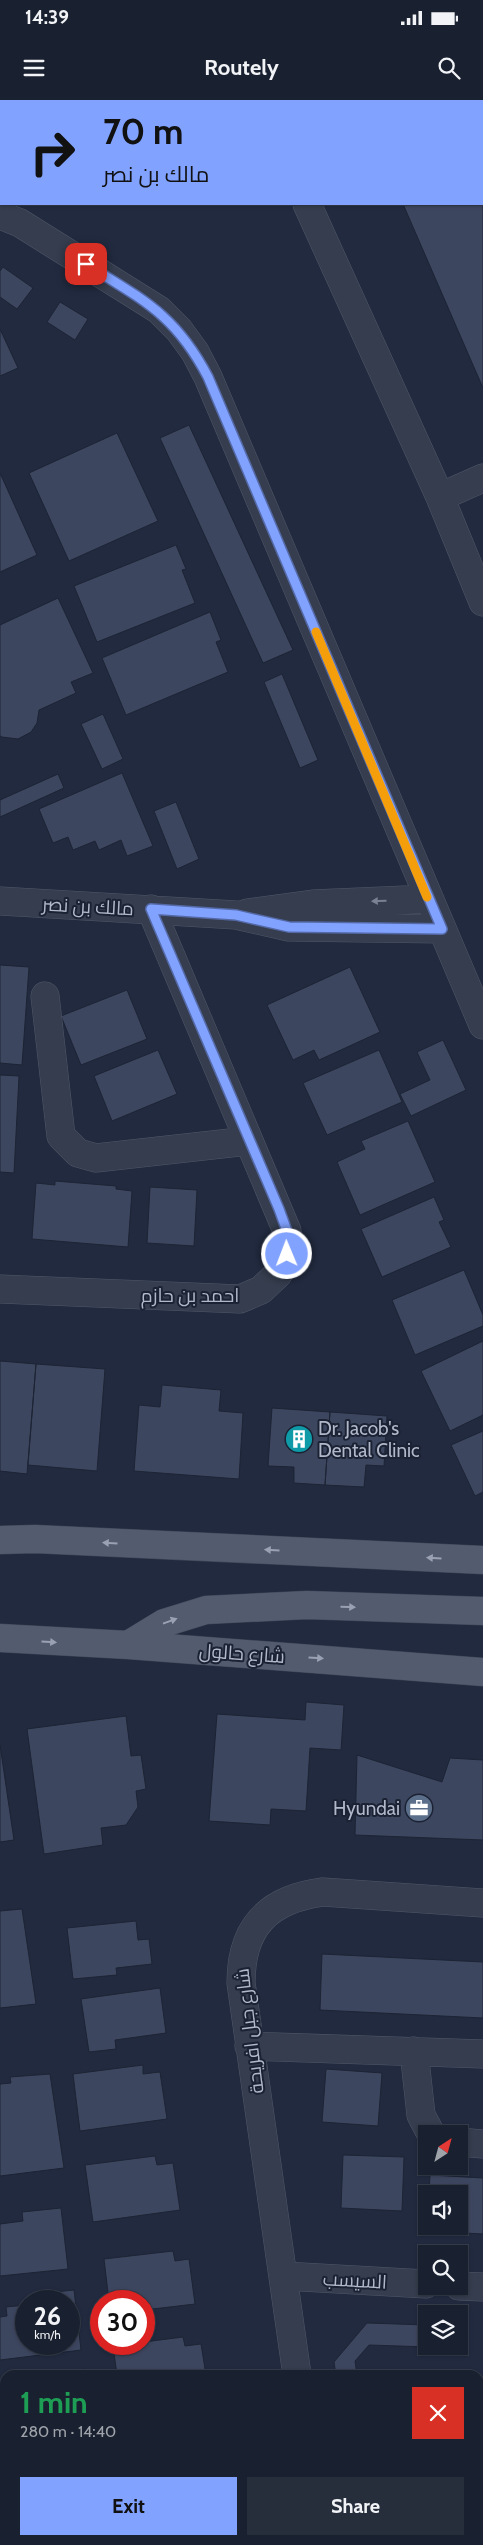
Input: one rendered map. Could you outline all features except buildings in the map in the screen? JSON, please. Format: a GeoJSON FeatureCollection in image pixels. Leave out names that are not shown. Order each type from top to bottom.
{"type":"FeatureCollection","features":[{"type":"Feature","properties":{"kind":"main road"},"geometry":{"type":"LineString","coordinates":[[0,1540],[45,1540],[483,1560]]}},
{"type":"Feature","properties":{"kind":"main road"},"geometry":{"type":"LineString","coordinates":[[128,1645],[164,1623],[206,1610],[307,1605],[483,1611]]}},
{"type":"Feature","properties":{"kind":"main road","name":"شارع حالول"},"geometry":{"type":"LineString","coordinates":[[0,1638],[128,1645],[483,1672]]}},
{"type":"Feature","properties":{"kind":"street"},"geometry":{"type":"LineString","coordinates":[[308,205],[440,497],[483,602]]}},
{"type":"Feature","properties":{"kind":"street"},"geometry":{"type":"LineString","coordinates":[[0,214],[20,223],[159,310],[179,330],[195,352],[208,377],[483,1025]]}},
{"type":"Feature","properties":{"kind":"street"},"geometry":{"type":"LineString","coordinates":[[440,497],[483,478]]}},
{"type":"Feature","properties":{"kind":"street","name":"مالك بن نصر"},"geometry":{"type":"LineString","coordinates":[[236,915],[287,906],[428,899]]}},
{"type":"Feature","properties":{"kind":"street","name":"مالك بن نصر"},"geometry":{"type":"LineString","coordinates":[[0,901],[236,915],[289,927],[442,929]]}},
{"type":"Feature","properties":{"kind":"street","name":"احمد بن حازم"},"geometry":{"type":"LineString","coordinates":[[0,1289],[240,1299],[261,1290],[278,1274],[287,1254],[287,1231],[151,909]]}},
{"type":"Feature","properties":{"kind":"street"},"geometry":{"type":"LineString","coordinates":[[45,996],[61,1136],[78,1153],[96,1158],[248,1141]]}},
{"type":"Feature","properties":{"kind":"street","name":"شارع جبل افريحة"},"geometry":{"type":"LineString","coordinates":[[296,2370],[241,1983],[241,1960],[248,1938],[261,1919],[278,1904],[300,1895],[322,1892],[483,1903]]}},
{"type":"Feature","properties":{"kind":"street"},"geometry":{"type":"LineString","coordinates":[[249,2046],[483,2054]]}},
{"type":"Feature","properties":{"kind":"street"},"geometry":{"type":"LineString","coordinates":[[414,2051],[421,2115],[426,2125]]}},
{"type":"Feature","properties":{"kind":"street"},"geometry":{"type":"LineString","coordinates":[[468,2143],[483,2144]]}},
{"type":"Feature","properties":{"kind":"street","name":"السيسب"},"geometry":{"type":"LineString","coordinates":[[284,2276],[418,2284]]}},
{"type":"Feature","properties":{"kind":"street"},"geometry":{"type":"LineString","coordinates":[[468,2286],[483,2287]]}},
{"type":"Feature","properties":{"kind":"slow traffic"},"geometry":{"type":"LineString","coordinates":[[316,632],[427,897]]}},
{"type":"Feature","properties":{"kind":"place","name":"Dr. Jacob's Dental Clinic"},"geometry":{"type":"Point","coordinates":[299,1439]}},
{"type":"Feature","properties":{"kind":"place","name":"Hyundai"},"geometry":{"type":"Point","coordinates":[419,1808]}},
{"type":"Feature","properties":{"kind":"route"},"geometry":{"type":"LineString","coordinates":[[86,264],[159,310],[179,330],[195,352],[208,377],[442,929],[289,927],[236,915],[151,909],[248,1141],[279,1209],[287,1231],[287,1254]]}}]}
